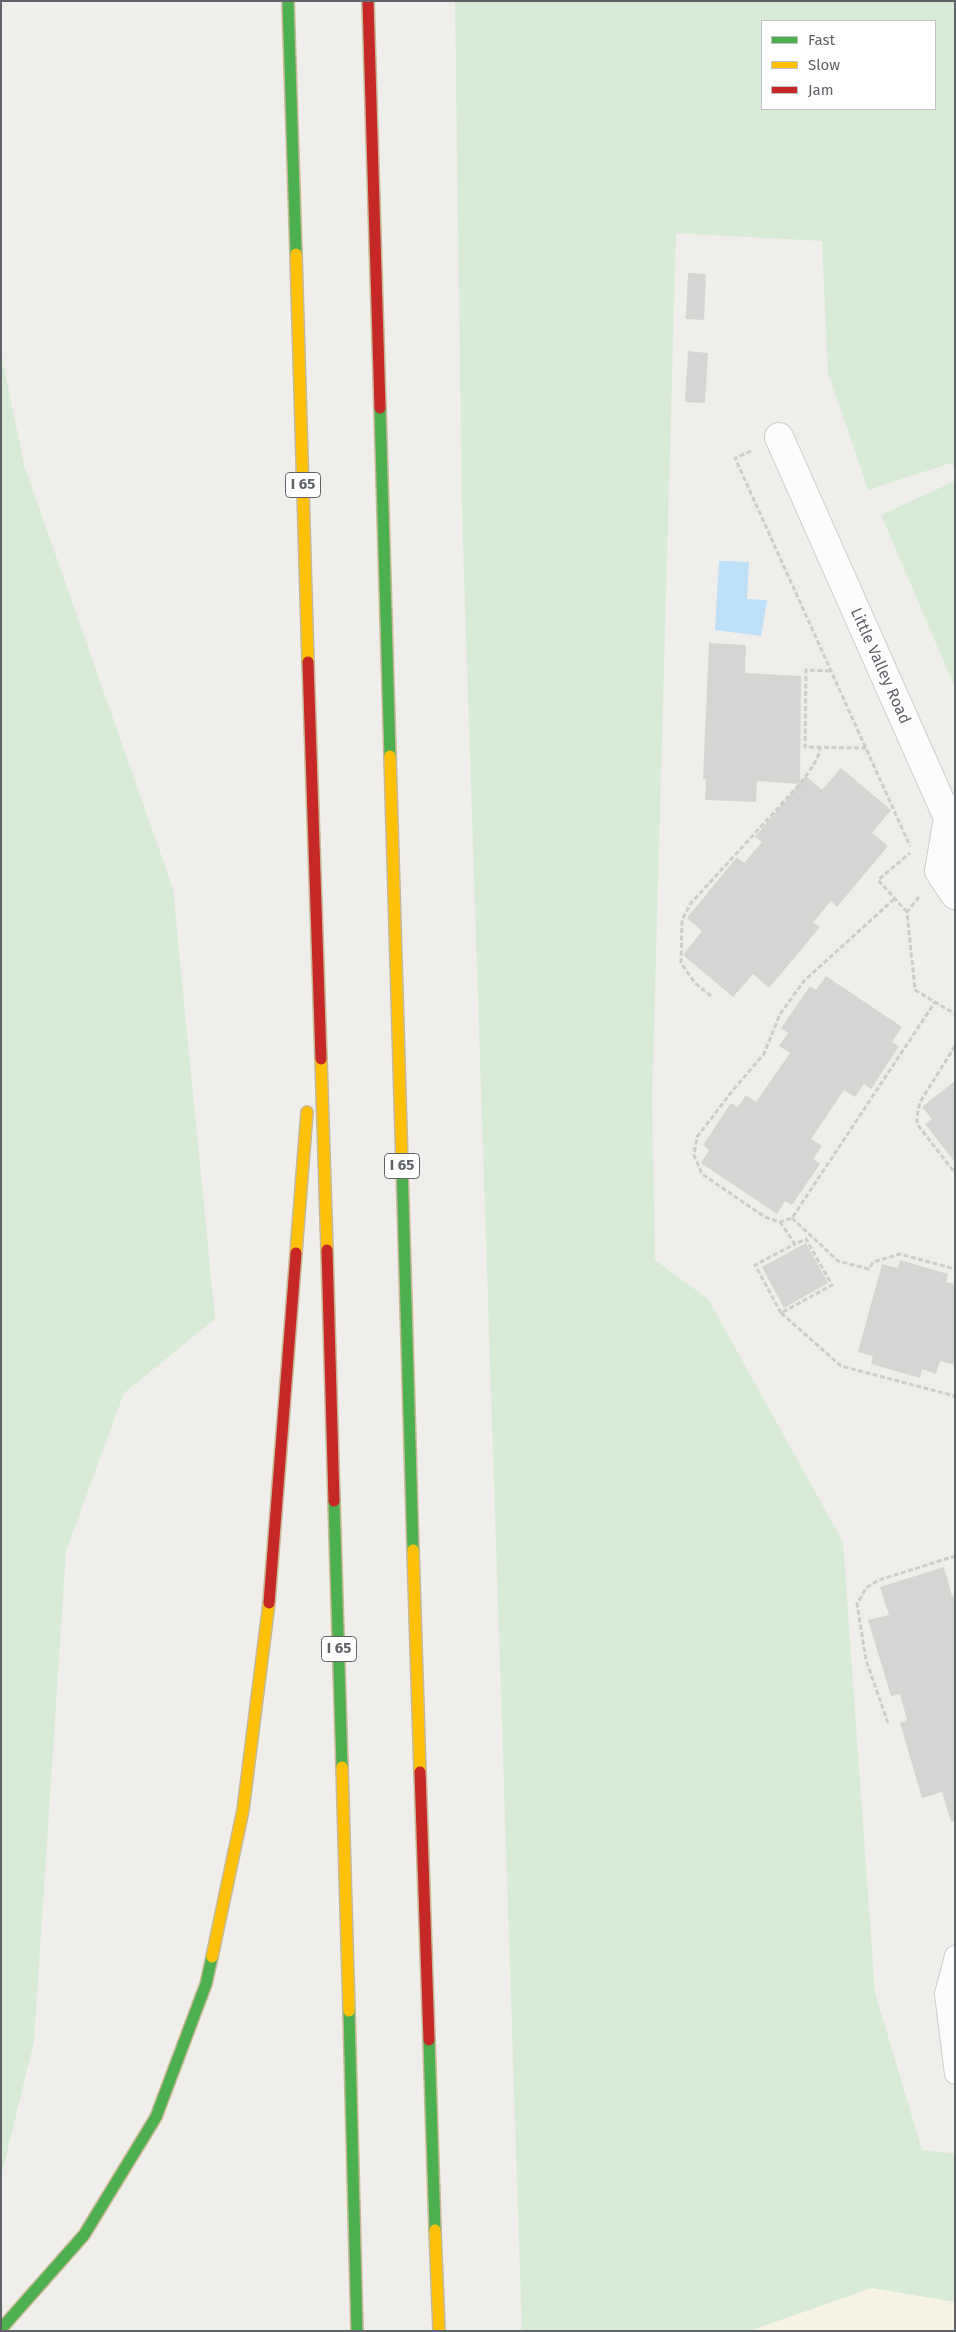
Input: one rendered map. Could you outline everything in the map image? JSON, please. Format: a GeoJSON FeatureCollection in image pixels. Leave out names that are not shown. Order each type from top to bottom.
{"type":"FeatureCollection","features":[{"type":"Feature","properties":{"kind":"highway","name":"I 65"},"geometry":{"type":"LineString","coordinates":[[288,1],[357,2331]]}},
{"type":"Feature","properties":{"kind":"highway","name":"I 65"},"geometry":{"type":"LineString","coordinates":[[368,1],[423,1868],[439,2331]]}},
{"type":"Feature","properties":{"kind":"highway"},"geometry":{"type":"LineString","coordinates":[[310,1076],[318,968]]}},
{"type":"Feature","properties":{"kind":"highway"},"geometry":{"type":"LineString","coordinates":[[1,2329],[84,2235],[156,2117],[206,1984],[243,1810],[272,1577],[308,1096]]}},
{"type":"Feature","properties":{"kind":"street","name":"Little Valley Road"},"geometry":{"type":"LineString","coordinates":[[780,437],[951,820],[934,878]]}},
{"type":"Feature","properties":{"kind":"street"},"geometry":{"type":"LineString","coordinates":[[934,878],[955,895]]}},
{"type":"Feature","properties":{"kind":"lane"},"geometry":{"type":"LineString","coordinates":[[955,1956],[945,1994],[955,2074]]}},
{"type":"Feature","properties":{"kind":"path"},"geometry":{"type":"LineString","coordinates":[[780,437],[734,458],[912,851],[934,878],[907,912]]}},
{"type":"Feature","properties":{"kind":"path"},"geometry":{"type":"LineString","coordinates":[[831,671],[806,670],[805,747],[866,748]]}},
{"type":"Feature","properties":{"kind":"path"},"geometry":{"type":"LineString","coordinates":[[711,996],[695,983],[681,963],[682,920],[691,903],[800,784],[813,766],[820,747]]}},
{"type":"Feature","properties":{"kind":"path"},"geometry":{"type":"LineString","coordinates":[[912,851],[878,880],[907,912],[915,990],[955,1014]]}},
{"type":"Feature","properties":{"kind":"path"},"geometry":{"type":"LineString","coordinates":[[894,898],[804,981],[780,1014],[764,1054],[732,1090],[697,1137],[694,1155],[702,1174],[765,1217],[780,1222],[792,1218],[935,1002]]}},
{"type":"Feature","properties":{"kind":"path"},"geometry":{"type":"LineString","coordinates":[[955,1046],[920,1102],[917,1124],[955,1173]]}},
{"type":"Feature","properties":{"kind":"path"},"geometry":{"type":"LineString","coordinates":[[792,1218],[838,1261],[869,1270],[873,1262],[900,1254],[955,1269]]}},
{"type":"Feature","properties":{"kind":"path"},"geometry":{"type":"LineString","coordinates":[[780,1222],[795,1244]]}},
{"type":"Feature","properties":{"kind":"path"},"geometry":{"type":"LineString","coordinates":[[811,1236],[755,1265],[782,1313],[841,1366],[955,1396]]}},
{"type":"Feature","properties":{"kind":"path"},"geometry":{"type":"LineString","coordinates":[[782,1313],[832,1285],[806,1239]]}},
{"type":"Feature","properties":{"kind":"path"},"geometry":{"type":"LineString","coordinates":[[888,1723],[866,1660],[857,1604],[866,1588],[879,1580],[955,1556]]}},
{"type":"Feature","properties":{"kind":"shaded area"},"geometry":{"type":"Polygon","coordinates":[[[872,2288],[955,2302],[955,2331],[749,2331],[872,2288]]]}},
{"type":"Feature","properties":{"kind":"green space"},"geometry":{"type":"Polygon","coordinates":[[[455,1],[955,1],[955,470],[951,463],[868,490],[828,372],[822,241],[676,233],[652,1099],[655,1260],[708,1299],[843,1542],[875,1993],[922,2150],[955,2154],[955,2302],[872,2288],[749,2331],[522,2331],[462,513],[455,1]]]}},
{"type":"Feature","properties":{"kind":"green space"},"geometry":{"type":"Polygon","coordinates":[[[1,352],[24,465],[173,889],[215,1319],[124,1393],[66,1551],[34,2041],[1,2177],[1,352]]]}},
{"type":"Feature","properties":{"kind":"green space"},"geometry":{"type":"Polygon","coordinates":[[[955,481],[955,688],[881,515],[955,481]]]}},
{"type":"Feature","properties":{"kind":"water"},"geometry":{"type":"Polygon","coordinates":[[[719,561],[749,562],[747,599],[767,600],[761,636],[715,630],[719,561]]]}},
{"type":"Feature","properties":{"kind":"building"},"geometry":{"type":"Polygon","coordinates":[[[688,273],[706,274],[704,320],[686,319],[688,273]]]}},
{"type":"Feature","properties":{"kind":"building"},"geometry":{"type":"Polygon","coordinates":[[[688,351],[708,353],[705,403],[685,402],[688,351]]]}},
{"type":"Feature","properties":{"kind":"building"},"geometry":{"type":"Polygon","coordinates":[[[709,643],[746,645],[745,673],[801,676],[800,784],[757,781],[756,802],[705,800],[706,779],[703,779],[709,643]]]}},
{"type":"Feature","properties":{"kind":"building"},"geometry":{"type":"Polygon","coordinates":[[[841,768],[891,810],[872,833],[888,846],[837,907],[831,901],[813,922],[820,927],[769,988],[753,974],[733,997],[683,955],[702,931],[687,918],[737,857],[744,863],[762,842],[755,837],[806,776],[822,790],[841,768]]]}},
{"type":"Feature","properties":{"kind":"building"},"geometry":{"type":"Polygon","coordinates":[[[826,976],[902,1027],[892,1042],[899,1046],[871,1089],[864,1084],[855,1097],[844,1090],[811,1139],[822,1146],[813,1159],[820,1164],[792,1205],[785,1201],[777,1214],[701,1163],[709,1150],[703,1145],[731,1103],[738,1107],[746,1095],[756,1102],[790,1053],[779,1046],[788,1033],[781,1028],[810,986],[816,990],[826,976]]]}},
{"type":"Feature","properties":{"kind":"building"},"geometry":{"type":"Polygon","coordinates":[[[955,1081],[955,1162],[925,1124],[932,1119],[922,1107],[955,1081]]]}},
{"type":"Feature","properties":{"kind":"building"},"geometry":{"type":"Polygon","coordinates":[[[806,1243],[828,1283],[784,1308],[762,1267],[806,1243]]]}},
{"type":"Feature","properties":{"kind":"building"},"geometry":{"type":"Polygon","coordinates":[[[900,1260],[948,1274],[946,1282],[955,1284],[955,1365],[940,1361],[936,1374],[922,1369],[920,1378],[871,1364],[873,1356],[858,1352],[882,1264],[898,1268],[900,1260]]]}},
{"type":"Feature","properties":{"kind":"building"},"geometry":{"type":"Polygon","coordinates":[[[944,1567],[952,1596],[955,1595],[955,1821],[951,1822],[942,1792],[922,1798],[900,1723],[907,1720],[900,1694],[891,1696],[868,1620],[889,1615],[880,1587],[944,1567]]]}},
{"type":"Feature","properties":{"kind":"traffic: fast"},"geometry":{"type":"LineString","coordinates":[[288,1],[296,254]]}},
{"type":"Feature","properties":{"kind":"traffic: fast"},"geometry":{"type":"LineString","coordinates":[[380,408],[390,756]]}},
{"type":"Feature","properties":{"kind":"traffic: fast"},"geometry":{"type":"LineString","coordinates":[[402,1165],[413,1550]]}},
{"type":"Feature","properties":{"kind":"traffic: fast"},"geometry":{"type":"LineString","coordinates":[[334,1501],[342,1767]]}},
{"type":"Feature","properties":{"kind":"traffic: fast"},"geometry":{"type":"LineString","coordinates":[[1,2329],[84,2235],[156,2117],[206,1984],[212,1957]]}},
{"type":"Feature","properties":{"kind":"traffic: fast"},"geometry":{"type":"LineString","coordinates":[[349,2011],[357,2331]]}},
{"type":"Feature","properties":{"kind":"traffic: fast"},"geometry":{"type":"LineString","coordinates":[[429,2040],[435,2230]]}},
{"type":"Feature","properties":{"kind":"traffic: slow"},"geometry":{"type":"LineString","coordinates":[[296,254],[308,662]]}},
{"type":"Feature","properties":{"kind":"traffic: slow"},"geometry":{"type":"LineString","coordinates":[[390,756],[402,1165]]}},
{"type":"Feature","properties":{"kind":"traffic: slow"},"geometry":{"type":"LineString","coordinates":[[321,1059],[327,1250]]}},
{"type":"Feature","properties":{"kind":"traffic: slow"},"geometry":{"type":"LineString","coordinates":[[296,1253],[307,1112]]}},
{"type":"Feature","properties":{"kind":"traffic: slow"},"geometry":{"type":"LineString","coordinates":[[413,1550],[420,1772]]}},
{"type":"Feature","properties":{"kind":"traffic: slow"},"geometry":{"type":"LineString","coordinates":[[212,1957],[243,1810],[269,1603]]}},
{"type":"Feature","properties":{"kind":"traffic: slow"},"geometry":{"type":"LineString","coordinates":[[342,1767],[349,2011]]}},
{"type":"Feature","properties":{"kind":"traffic: slow"},"geometry":{"type":"LineString","coordinates":[[435,2230],[439,2331]]}},
{"type":"Feature","properties":{"kind":"traffic: jam"},"geometry":{"type":"LineString","coordinates":[[368,1],[380,408]]}},
{"type":"Feature","properties":{"kind":"traffic: jam"},"geometry":{"type":"LineString","coordinates":[[308,662],[321,1059]]}},
{"type":"Feature","properties":{"kind":"traffic: jam"},"geometry":{"type":"LineString","coordinates":[[327,1250],[334,1501]]}},
{"type":"Feature","properties":{"kind":"traffic: jam"},"geometry":{"type":"LineString","coordinates":[[269,1603],[296,1253]]}},
{"type":"Feature","properties":{"kind":"traffic: jam"},"geometry":{"type":"LineString","coordinates":[[420,1772],[429,2040]]}}]}
